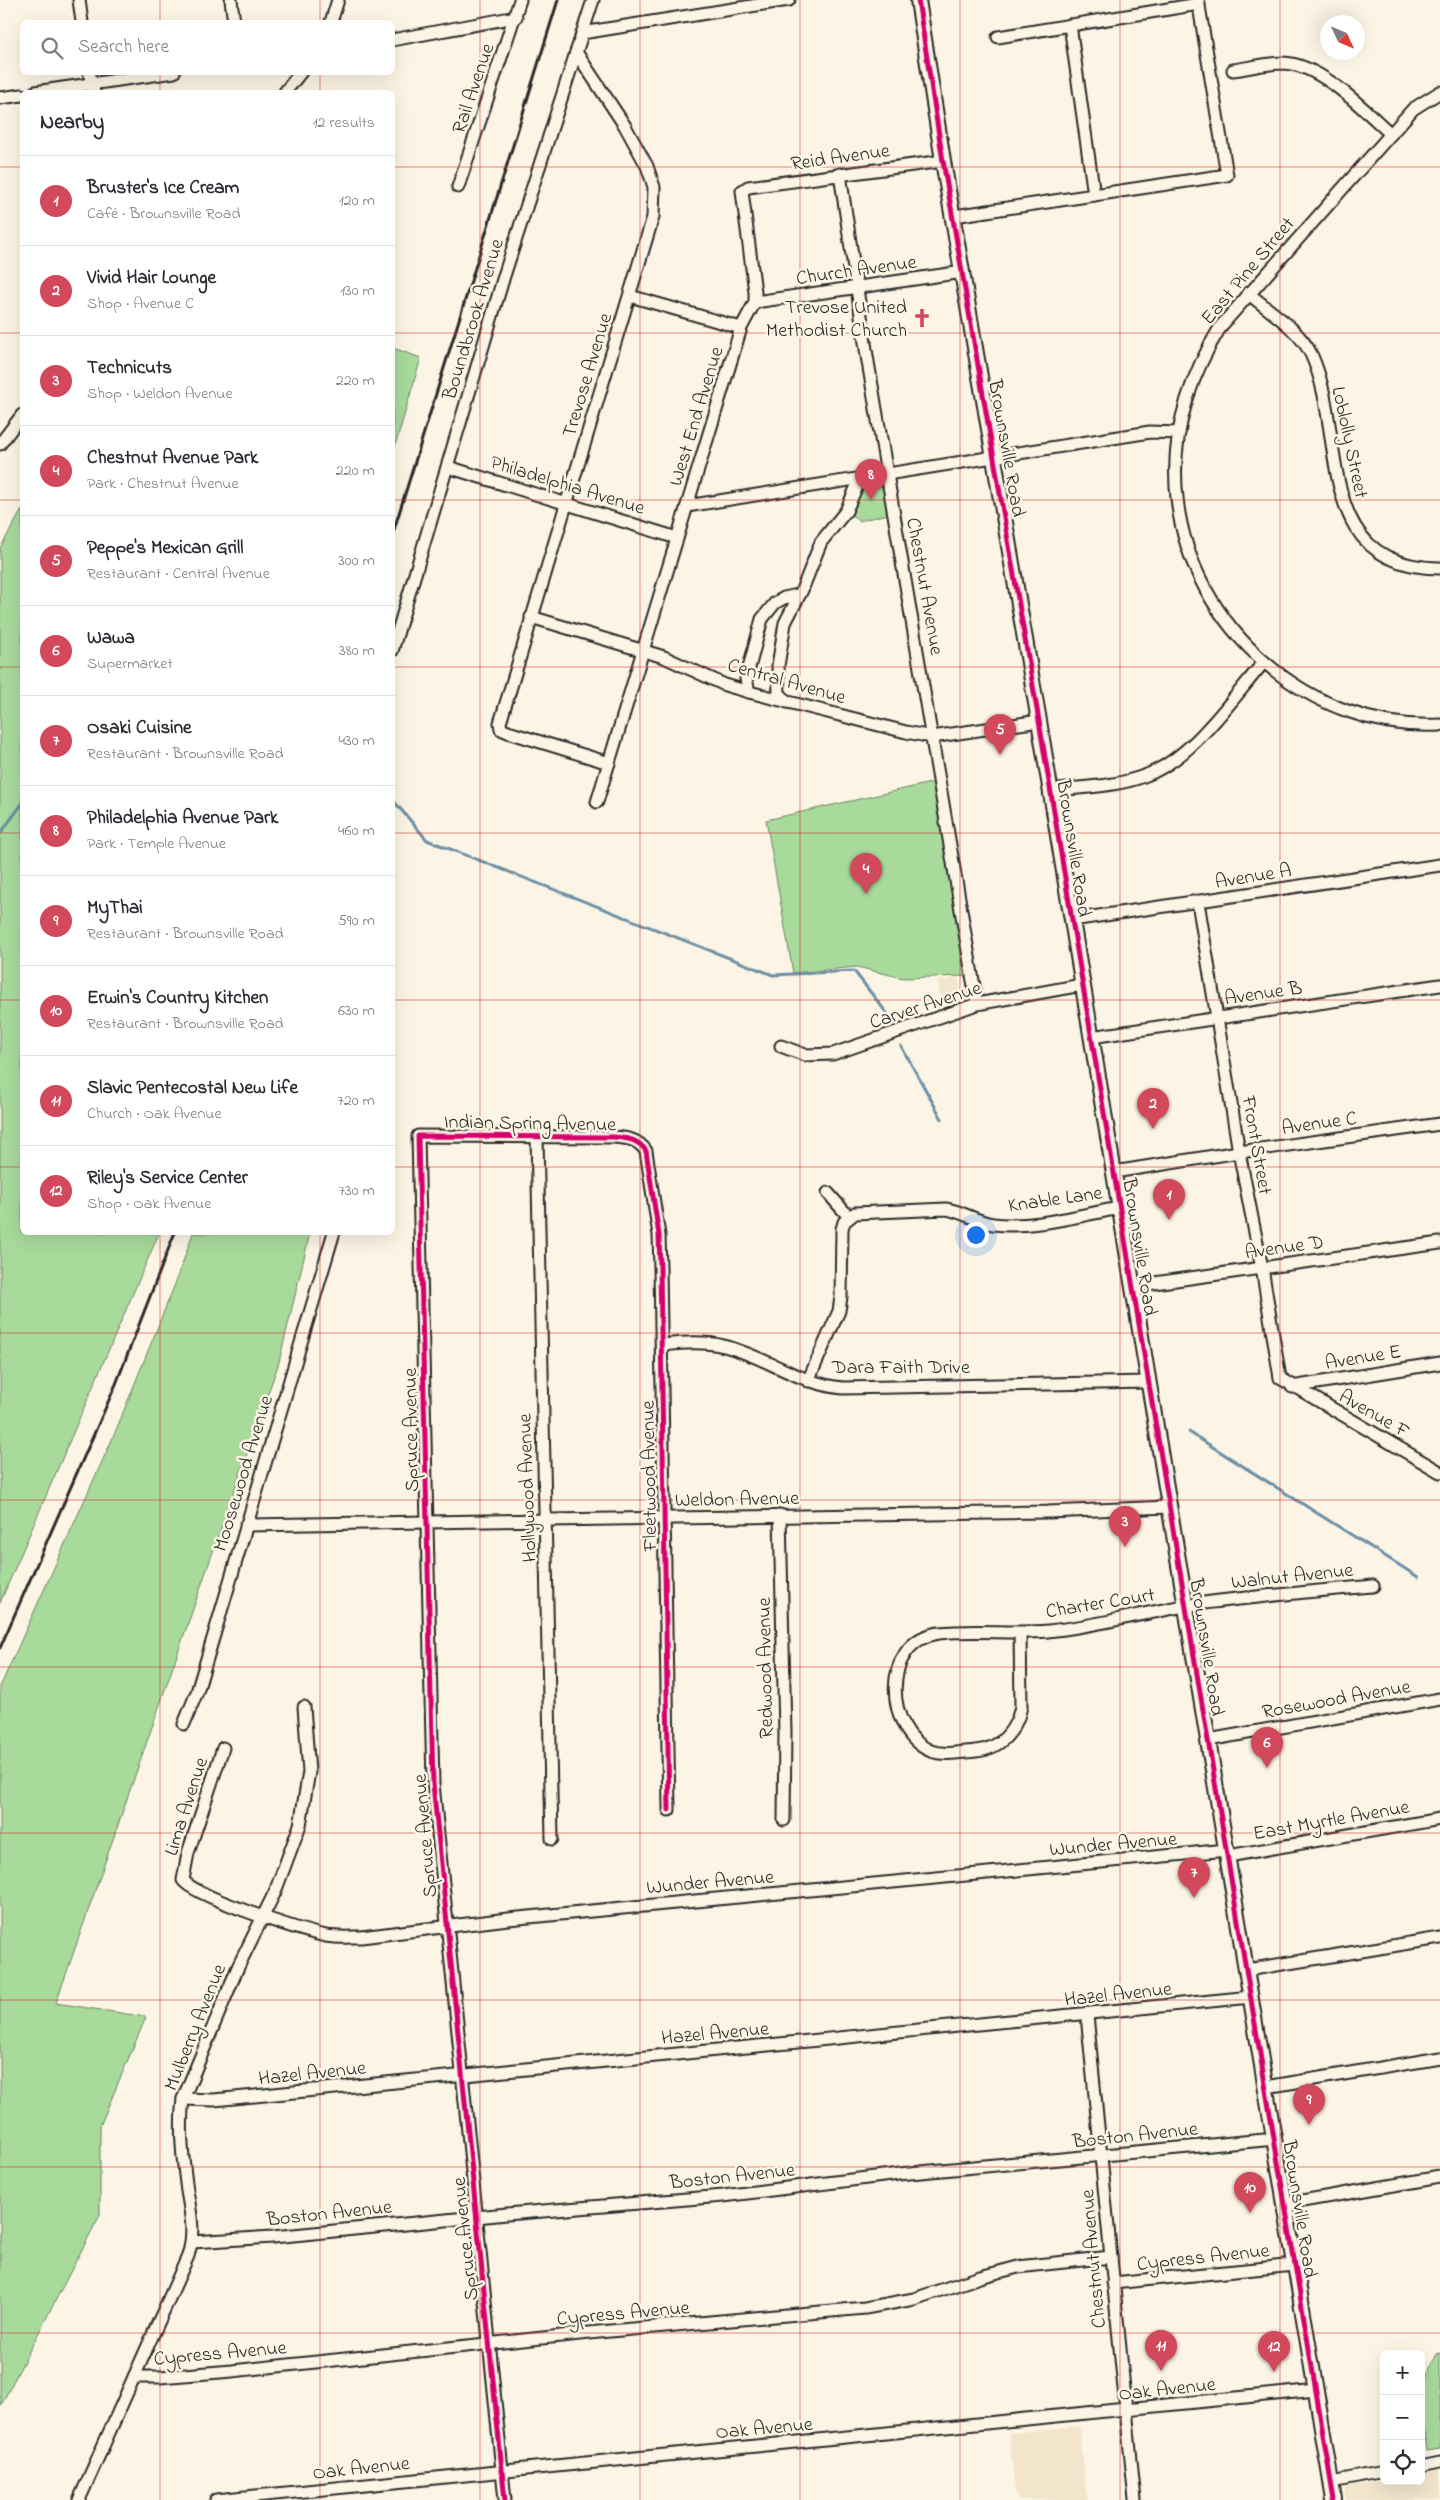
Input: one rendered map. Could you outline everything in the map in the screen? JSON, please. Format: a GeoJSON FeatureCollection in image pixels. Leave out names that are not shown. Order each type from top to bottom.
{"type":"FeatureCollection","features":[{"type":"Feature","properties":{"kind":"street"},"geometry":{"type":"LineString","coordinates":[[78,0],[82,20]]}},
{"type":"Feature","properties":{"kind":"street"},"geometry":{"type":"LineString","coordinates":[[231,0],[234,20]]}},
{"type":"Feature","properties":{"kind":"street"},"geometry":{"type":"LineString","coordinates":[[332,20],[338,0]]}},
{"type":"Feature","properties":{"kind":"street","name":"Rail Avenue"},"geometry":{"type":"LineString","coordinates":[[458,187],[516,17],[520,0]]}},
{"type":"Feature","properties":{"kind":"street","name":"Boundbrook Avenue"},"geometry":{"type":"LineString","coordinates":[[395,641],[504,276],[593,0]]}},
{"type":"Feature","properties":{"kind":"street"},"geometry":{"type":"LineString","coordinates":[[582,34],[789,0]]}},
{"type":"Feature","properties":{"kind":"street","name":"Brownsville Road"},"geometry":{"type":"LineString","coordinates":[[918,0],[943,161],[995,457],[1334,2500]]}},
{"type":"Feature","properties":{"kind":"street"},"geometry":{"type":"LineString","coordinates":[[954,216],[1227,175],[1199,2],[998,37]]}},
{"type":"Feature","properties":{"kind":"street"},"geometry":{"type":"LineString","coordinates":[[395,40],[448,32],[516,17]]}},
{"type":"Feature","properties":{"kind":"street"},"geometry":{"type":"LineString","coordinates":[[1070,25],[1094,195]]}},
{"type":"Feature","properties":{"kind":"street","name":"Trevose Avenue"},"geometry":{"type":"LineString","coordinates":[[576,52],[625,126],[652,175],[654,186],[652,217],[630,296],[565,504],[500,724],[501,729],[508,732],[608,763]]}},
{"type":"Feature","properties":{"kind":"street"},"geometry":{"type":"LineString","coordinates":[[1233,70],[1282,63],[1308,70],[1341,91],[1391,134]]}},
{"type":"Feature","properties":{"kind":"street"},"geometry":{"type":"LineString","coordinates":[[90,75],[94,89]]}},
{"type":"Feature","properties":{"kind":"street"},"geometry":{"type":"LineString","coordinates":[[48,90],[74,86],[94,89],[160,75]]}},
{"type":"Feature","properties":{"kind":"street"},"geometry":{"type":"LineString","coordinates":[[287,90],[299,75]]}},
{"type":"Feature","properties":{"kind":"street","name":"East Pine Street"},"geometry":{"type":"LineString","coordinates":[[1440,92],[1413,109],[1248,293],[1221,326],[1200,363],[1188,392],[1179,433],[1177,498],[1180,522],[1192,561],[1222,618],[1264,662],[1293,684],[1333,706],[1393,722],[1440,725]]}},
{"type":"Feature","properties":{"kind":"street"},"geometry":{"type":"LineString","coordinates":[[0,98],[20,95]]}},
{"type":"Feature","properties":{"kind":"street","name":"Reid Avenue"},"geometry":{"type":"LineString","coordinates":[[755,302],[742,191],[748,187],[943,161]]}},
{"type":"Feature","properties":{"kind":"street","name":"Chestnut Avenue"},"geometry":{"type":"LineString","coordinates":[[840,174],[888,475],[977,1004]]}},
{"type":"Feature","properties":{"kind":"street","name":"Church Avenue"},"geometry":{"type":"LineString","coordinates":[[755,302],[963,272]]}},
{"type":"Feature","properties":{"kind":"street","name":"Loblolly Street"},"geometry":{"type":"LineString","coordinates":[[1248,293],[1301,339],[1310,353],[1321,386],[1344,506],[1354,527],[1386,555],[1416,565],[1440,568]]}},
{"type":"Feature","properties":{"kind":"street"},"geometry":{"type":"LineString","coordinates":[[630,296],[741,328]]}},
{"type":"Feature","properties":{"kind":"street","name":"West End Avenue"},"geometry":{"type":"LineString","coordinates":[[597,802],[741,328],[755,302]]}},
{"type":"Feature","properties":{"kind":"street"},"geometry":{"type":"LineString","coordinates":[[0,444],[20,418]]}},
{"type":"Feature","properties":{"kind":"street"},"geometry":{"type":"LineString","coordinates":[[686,506],[1150,432],[1179,433]]}},
{"type":"Feature","properties":{"kind":"street","name":"Philadelphia Avenue"},"geometry":{"type":"LineString","coordinates":[[448,467],[677,538]]}},
{"type":"Feature","properties":{"kind":"street"},"geometry":{"type":"LineString","coordinates":[[787,702],[779,693],[778,651],[785,623],[821,542],[846,511],[860,479]]}},
{"type":"Feature","properties":{"kind":"street"},"geometry":{"type":"LineString","coordinates":[[750,692],[746,679],[762,619],[775,603],[784,598],[798,595]]}},
{"type":"Feature","properties":{"kind":"street","name":"Central Avenue"},"geometry":{"type":"LineString","coordinates":[[532,617],[688,666],[724,685],[787,702],[932,736],[1039,721]]}},
{"type":"Feature","properties":{"kind":"street"},"geometry":{"type":"LineString","coordinates":[[1050,791],[1128,781],[1169,765],[1195,742],[1264,662]]}},
{"type":"Feature","properties":{"kind":"street","name":"Avenue A"},"geometry":{"type":"LineString","coordinates":[[1072,920],[1440,865]]}},
{"type":"Feature","properties":{"kind":"street","name":"Front Street"},"geometry":{"type":"LineString","coordinates":[[1198,902],[1239,1152],[1262,1268],[1277,1371],[1284,1382],[1292,1386]]}},
{"type":"Feature","properties":{"kind":"street","name":"Carver Avenue"},"geometry":{"type":"LineString","coordinates":[[781,1046],[805,1055],[833,1054],[977,1004],[1082,985]]}},
{"type":"Feature","properties":{"kind":"street","name":"Avenue B"},"geometry":{"type":"LineString","coordinates":[[1091,1037],[1440,985]]}},
{"type":"Feature","properties":{"kind":"street","name":"Avenue C"},"geometry":{"type":"LineString","coordinates":[[1114,1172],[1239,1152],[1440,1124]]}},
{"type":"Feature","properties":{"kind":"street","name":"Indian Spring Avenue"},"geometry":{"type":"LineString","coordinates":[[418,1136],[614,1137],[628,1138],[641,1144]]}},
{"type":"Feature","properties":{"kind":"street","name":"Spruce Avenue"},"geometry":{"type":"LineString","coordinates":[[418,1136],[433,1784],[505,2500]]}},
{"type":"Feature","properties":{"kind":"street","name":"Hollywood Avenue"},"geometry":{"type":"LineString","coordinates":[[537,1136],[552,1839]]}},
{"type":"Feature","properties":{"kind":"street","name":"Fleetwood Avenue"},"geometry":{"type":"LineString","coordinates":[[641,1144],[648,1156],[659,1236],[669,1810]]}},
{"type":"Feature","properties":{"kind":"street"},"geometry":{"type":"LineString","coordinates":[[808,1381],[839,1311],[841,1297],[842,1229],[849,1217],[828,1193]]}},
{"type":"Feature","properties":{"kind":"street","name":"Knable Lane"},"geometry":{"type":"LineString","coordinates":[[849,1217],[860,1211],[946,1209],[957,1210],[993,1224],[1013,1224],[1120,1208]]}},
{"type":"Feature","properties":{"kind":"street","name":"Moosewood Avenue"},"geometry":{"type":"LineString","coordinates":[[184,1724],[197,1692],[333,1235]]}},
{"type":"Feature","properties":{"kind":"street","name":"Avenue D"},"geometry":{"type":"LineString","coordinates":[[1132,1286],[1440,1243]]}},
{"type":"Feature","properties":{"kind":"street","name":"Dara Faith Drive"},"geometry":{"type":"LineString","coordinates":[[662,1345],[693,1342],[724,1346],[808,1381],[844,1388],[1149,1382]]}},
{"type":"Feature","properties":{"kind":"street","name":"Avenue E"},"geometry":{"type":"LineString","coordinates":[[1292,1386],[1440,1363]]}},
{"type":"Feature","properties":{"kind":"street","name":"Avenue F"},"geometry":{"type":"LineString","coordinates":[[1292,1386],[1440,1472]]}},
{"type":"Feature","properties":{"kind":"street","name":"Weldon Avenue"},"geometry":{"type":"LineString","coordinates":[[246,1525],[1048,1512],[1170,1507]]}},
{"type":"Feature","properties":{"kind":"street","name":"Redwood Avenue"},"geometry":{"type":"LineString","coordinates":[[780,1515],[785,1733],[784,1820]]}},
{"type":"Feature","properties":{"kind":"street","name":"Walnut Avenue"},"geometry":{"type":"LineString","coordinates":[[1186,1606],[1373,1586]]}},
{"type":"Feature","properties":{"kind":"street","name":"Charter Court"},"geometry":{"type":"LineString","coordinates":[[1020,1632],[1021,1707],[1019,1717],[1009,1734],[990,1748],[943,1754],[924,1748],[913,1739],[902,1722],[895,1683],[899,1663],[910,1646],[919,1640],[940,1633],[1020,1632],[1067,1628],[1186,1606]]}},
{"type":"Feature","properties":{"kind":"street","name":"Rosewood Avenue"},"geometry":{"type":"LineString","coordinates":[[1208,1740],[1440,1699]]}},
{"type":"Feature","properties":{"kind":"street","name":"Mulberry Avenue"},"geometry":{"type":"LineString","coordinates":[[79,2500],[188,2256],[192,2242],[193,2229],[182,2142],[181,2115],[183,2099],[238,1968],[264,1916],[291,1852],[307,1795],[309,1753],[304,1707]]}},
{"type":"Feature","properties":{"kind":"street","name":"Lima Avenue"},"geometry":{"type":"LineString","coordinates":[[204,1894],[186,1885],[183,1874],[223,1748]]}},
{"type":"Feature","properties":{"kind":"street","name":"East Myrtle Avenue"},"geometry":{"type":"LineString","coordinates":[[1227,1853],[1440,1819]]}},
{"type":"Feature","properties":{"kind":"street","name":"Wunder Avenue"},"geometry":{"type":"LineString","coordinates":[[204,1894],[311,1932],[338,1938],[508,1919],[1227,1853]]}},
{"type":"Feature","properties":{"kind":"street"},"geometry":{"type":"LineString","coordinates":[[1246,1970],[1440,1938]]}},
{"type":"Feature","properties":{"kind":"street","name":"Hazel Avenue"},"geometry":{"type":"LineString","coordinates":[[183,2099],[214,2100],[1087,2015],[1251,1997]]}},
{"type":"Feature","properties":{"kind":"street","name":"Chestnut Avenue"},"geometry":{"type":"LineString","coordinates":[[1087,2015],[1134,2500]]}},
{"type":"Feature","properties":{"kind":"street"},"geometry":{"type":"LineString","coordinates":[[1266,2086],[1440,2058]]}},
{"type":"Feature","properties":{"kind":"street","name":"Boston Avenue"},"geometry":{"type":"LineString","coordinates":[[192,2242],[292,2235],[476,2216],[713,2196],[899,2174],[1275,2139]]}},
{"type":"Feature","properties":{"kind":"street"},"geometry":{"type":"LineString","coordinates":[[1285,2204],[1440,2177]]}},
{"type":"Feature","properties":{"kind":"street","name":"Cypress Avenue"},"geometry":{"type":"LineString","coordinates":[[134,2377],[160,2378],[873,2307],[914,2299],[980,2277],[1018,2267],[1111,2257]]}},
{"type":"Feature","properties":{"kind":"street","name":"Cypress Avenue"},"geometry":{"type":"LineString","coordinates":[[1113,2284],[1295,2265]]}},
{"type":"Feature","properties":{"kind":"street","name":"Oak Avenue"},"geometry":{"type":"LineString","coordinates":[[216,2500],[1125,2411],[1316,2390]]}},
{"type":"Feature","properties":{"kind":"street"},"geometry":{"type":"LineString","coordinates":[[1425,2465],[1440,2462]]}},
{"type":"Feature","properties":{"kind":"street"},"geometry":{"type":"LineString","coordinates":[[1331,2482],[1380,2473]]}},
{"type":"Feature","properties":{"kind":"shaded area"},"geometry":{"type":"Polygon","coordinates":[[[958,978],[962,997],[941,1001],[938,981],[958,978]]]}},
{"type":"Feature","properties":{"kind":"shaded area"},"geometry":{"type":"Polygon","coordinates":[[[1079,2426],[1087,2500],[1016,2500],[1009,2433],[1079,2426]]]}},
{"type":"Feature","properties":{"kind":"shaded area"},"geometry":{"type":"Polygon","coordinates":[[[1440,2471],[1440,2500],[1346,2500],[1344,2488],[1380,2482],[1380,2485],[1425,2485],[1425,2473],[1440,2471]]]}},
{"type":"Feature","properties":{"kind":"green space"},"geometry":{"type":"Polygon","coordinates":[[[395,349],[421,358],[395,446],[395,349]]]}},
{"type":"Feature","properties":{"kind":"green space"},"geometry":{"type":"Polygon","coordinates":[[[872,484],[883,487],[888,514],[859,521],[849,513],[863,486],[872,484]]]}},
{"type":"Feature","properties":{"kind":"green space"},"geometry":{"type":"Polygon","coordinates":[[[20,513],[20,1235],[158,1235],[0,1603],[0,548],[20,513]]]}},
{"type":"Feature","properties":{"kind":"green space"},"geometry":{"type":"Polygon","coordinates":[[[935,782],[966,976],[903,978],[857,967],[793,973],[766,820],[935,782]]]}},
{"type":"Feature","properties":{"kind":"green space"},"geometry":{"type":"Polygon","coordinates":[[[192,1235],[310,1235],[279,1362],[56,2003],[146,2017],[100,2126],[100,2215],[0,2407],[0,1687],[114,1435],[177,1279],[192,1235]]]}},
{"type":"Feature","properties":{"kind":"green space"},"geometry":{"type":"Polygon","coordinates":[[[1440,2353],[1440,2448],[1427,2450],[1425,2439],[1425,2378],[1437,2354],[1440,2353]]]}},
{"type":"Feature","properties":{"kind":"waterway"},"geometry":{"type":"LineString","coordinates":[[395,803],[427,840],[773,975],[854,971],[889,1016]]}},
{"type":"Feature","properties":{"kind":"waterway"},"geometry":{"type":"LineString","coordinates":[[0,834],[20,807]]}},
{"type":"Feature","properties":{"kind":"waterway"},"geometry":{"type":"LineString","coordinates":[[901,1046],[942,1119]]}},
{"type":"Feature","properties":{"kind":"waterway"},"geometry":{"type":"LineString","coordinates":[[1189,1432],[1418,1577]]}},
{"type":"Feature","properties":{"kind":"railway"},"geometry":{"type":"LineString","coordinates":[[395,526],[558,0]]}},
{"type":"Feature","properties":{"kind":"railway"},"geometry":{"type":"LineString","coordinates":[[0,1648],[116,1384],[174,1235]]}},
{"type":"Feature","properties":{"kind":"cycle path"},"geometry":{"type":"LineString","coordinates":[[918,0],[943,161],[1039,721],[1334,2500]]}},
{"type":"Feature","properties":{"kind":"cycle path"},"geometry":{"type":"LineString","coordinates":[[505,2500],[433,1784],[418,1136],[613,1137],[636,1142],[646,1151],[659,1235],[669,1810]]}},
{"type":"Feature","properties":{"kind":"place","name":"Trevose United Methodist Church"},"geometry":{"type":"Point","coordinates":[922,318]}},
{"type":"Feature","properties":{"kind":"place","name":"Philadelphia Avenue Park"},"geometry":{"type":"Point","coordinates":[871,500]}},
{"type":"Feature","properties":{"kind":"place","name":"Peppe's Mexican Grill"},"geometry":{"type":"Point","coordinates":[1000,755]}},
{"type":"Feature","properties":{"kind":"place","name":"Chestnut Avenue Park"},"geometry":{"type":"Point","coordinates":[866,894]}},
{"type":"Feature","properties":{"kind":"place","name":"Vivid Hair Lounge"},"geometry":{"type":"Point","coordinates":[1153,1129]}},
{"type":"Feature","properties":{"kind":"place","name":"Bruster's Ice Cream"},"geometry":{"type":"Point","coordinates":[1169,1220]}},
{"type":"Feature","properties":{"kind":"place","name":"Technicuts"},"geometry":{"type":"Point","coordinates":[1125,1547]}},
{"type":"Feature","properties":{"kind":"place","name":"Wawa"},"geometry":{"type":"Point","coordinates":[1267,1768]}},
{"type":"Feature","properties":{"kind":"place","name":"Osaki Cuisine"},"geometry":{"type":"Point","coordinates":[1194,1898]}},
{"type":"Feature","properties":{"kind":"place","name":"MyThai"},"geometry":{"type":"Point","coordinates":[1309,2125]}},
{"type":"Feature","properties":{"kind":"place","name":"Erwin's Country Kitchen"},"geometry":{"type":"Point","coordinates":[1250,2213]}},
{"type":"Feature","properties":{"kind":"place","name":"Slavic Pentecostal New Life"},"geometry":{"type":"Point","coordinates":[1161,2371]}},
{"type":"Feature","properties":{"kind":"place","name":"Riley's Service Center"},"geometry":{"type":"Point","coordinates":[1274,2372]}}]}
